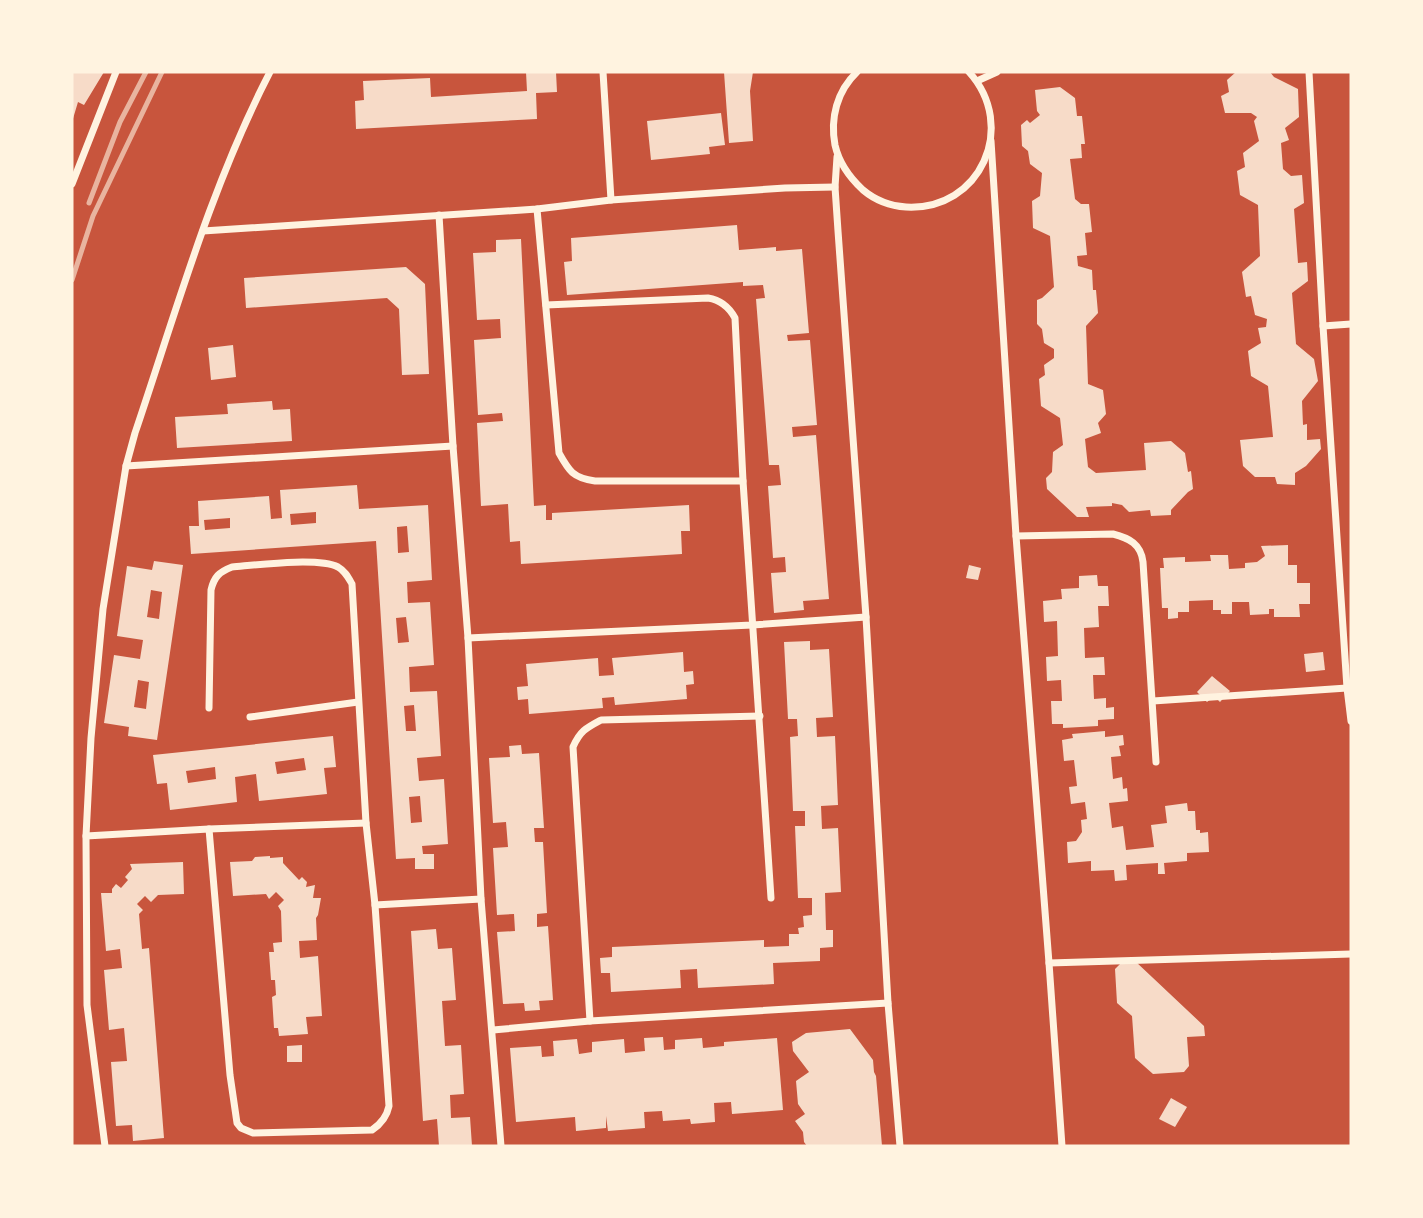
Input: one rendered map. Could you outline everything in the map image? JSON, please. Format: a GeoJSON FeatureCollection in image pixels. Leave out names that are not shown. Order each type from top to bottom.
{"type":"FeatureCollection","features":[{"type":"Feature","properties":{"kind":"street"},"geometry":{"type":"LineString","coordinates":[[72,184],[116,72]]}},
{"type":"Feature","properties":{"kind":"street"},"geometry":{"type":"LineString","coordinates":[[105,1146],[87,1005],[86,836],[90,738],[103,609],[126,466],[135,433],[203,231],[248,114],[270,72]]}},
{"type":"Feature","properties":{"kind":"street"},"geometry":{"type":"LineString","coordinates":[[603,72],[611,200]]}},
{"type":"Feature","properties":{"kind":"street"},"geometry":{"type":"LineString","coordinates":[[857,72],[848,80],[836,104],[832,130],[837,156],[835,187],[866,617],[888,1003],[900,1146]]}},
{"type":"Feature","properties":{"kind":"street"},"geometry":{"type":"LineString","coordinates":[[969,72],[985,95],[992,117],[991,141],[1016,536],[1062,1146]]}},
{"type":"Feature","properties":{"kind":"street"},"geometry":{"type":"LineString","coordinates":[[977,81],[997,72]]}},
{"type":"Feature","properties":{"kind":"street"},"geometry":{"type":"LineString","coordinates":[[1309,72],[1322,326],[1351,720]]}},
{"type":"Feature","properties":{"kind":"street"},"geometry":{"type":"LineString","coordinates":[[837,156],[851,179],[871,196],[895,206],[922,208],[947,200],[968,185],[984,163],[991,141]]}},
{"type":"Feature","properties":{"kind":"street"},"geometry":{"type":"LineString","coordinates":[[203,231],[537,209],[611,200],[835,187]]}},
{"type":"Feature","properties":{"kind":"street"},"geometry":{"type":"LineString","coordinates":[[537,209],[559,453],[569,472],[595,481],[743,481]]}},
{"type":"Feature","properties":{"kind":"street"},"geometry":{"type":"LineString","coordinates":[[439,215],[468,638],[481,899],[500,1146]]}},
{"type":"Feature","properties":{"kind":"street"},"geometry":{"type":"LineString","coordinates":[[546,305],[708,298],[717,299],[735,318],[743,481],[771,898]]}},
{"type":"Feature","properties":{"kind":"street"},"geometry":{"type":"LineString","coordinates":[[1322,326],[1351,324]]}},
{"type":"Feature","properties":{"kind":"street"},"geometry":{"type":"LineString","coordinates":[[126,466],[453,446]]}},
{"type":"Feature","properties":{"kind":"street"},"geometry":{"type":"LineString","coordinates":[[1016,536],[1113,534],[1125,537],[1139,548],[1143,562],[1156,762]]}},
{"type":"Feature","properties":{"kind":"street"},"geometry":{"type":"LineString","coordinates":[[209,708],[211,590],[221,571],[232,567],[315,562],[335,565],[342,569],[352,584],[366,823],[376,905],[389,1106],[387,1114],[372,1130],[253,1133],[245,1131],[237,1123],[230,1075],[209,829]]}},
{"type":"Feature","properties":{"kind":"street"},"geometry":{"type":"LineString","coordinates":[[468,638],[866,617]]}},
{"type":"Feature","properties":{"kind":"street"},"geometry":{"type":"LineString","coordinates":[[1153,701],[1347,688]]}},
{"type":"Feature","properties":{"kind":"street"},"geometry":{"type":"LineString","coordinates":[[250,717],[358,702]]}},
{"type":"Feature","properties":{"kind":"street"},"geometry":{"type":"LineString","coordinates":[[590,1021],[573,747],[578,736],[601,720],[760,716]]}},
{"type":"Feature","properties":{"kind":"street"},"geometry":{"type":"LineString","coordinates":[[86,836],[366,823]]}},
{"type":"Feature","properties":{"kind":"street"},"geometry":{"type":"LineString","coordinates":[[376,905],[481,899]]}},
{"type":"Feature","properties":{"kind":"street"},"geometry":{"type":"LineString","coordinates":[[1049,963],[1351,954]]}},
{"type":"Feature","properties":{"kind":"street"},"geometry":{"type":"LineString","coordinates":[[493,1030],[590,1021],[888,1003]]}},
{"type":"Feature","properties":{"kind":"building"},"geometry":{"type":"Polygon","coordinates":[[[72,72],[104,72],[84,105],[78,102],[72,122],[72,72]]]}},
{"type":"Feature","properties":{"kind":"building"},"geometry":{"type":"Polygon","coordinates":[[[526,72],[556,72],[557,92],[536,93],[537,119],[356,129],[355,101],[364,100],[363,81],[430,78],[431,97],[527,91],[526,72]]]}},
{"type":"Feature","properties":{"kind":"building"},"geometry":{"type":"Polygon","coordinates":[[[724,72],[753,72],[750,91],[753,141],[729,143],[724,72]]]}},
{"type":"Feature","properties":{"kind":"building"},"geometry":{"type":"Polygon","coordinates":[[[1236,72],[1270,72],[1274,77],[1298,89],[1299,117],[1285,128],[1289,140],[1281,143],[1283,169],[1291,176],[1302,175],[1304,203],[1294,209],[1298,263],[1307,262],[1308,281],[1292,293],[1296,344],[1314,359],[1318,381],[1302,401],[1303,425],[1307,424],[1307,440],[1320,439],[1321,449],[1306,466],[1295,473],[1295,485],[1277,484],[1275,477],[1255,477],[1243,466],[1240,440],[1273,437],[1268,386],[1251,376],[1248,351],[1261,343],[1258,328],[1266,327],[1267,319],[1255,315],[1251,296],[1246,297],[1242,272],[1260,256],[1258,205],[1240,195],[1237,171],[1245,167],[1243,153],[1259,141],[1254,121],[1257,117],[1251,113],[1225,113],[1221,96],[1229,92],[1227,80],[1236,72]]]}},
{"type":"Feature","properties":{"kind":"building"},"geometry":{"type":"Polygon","coordinates":[[[1060,87],[1075,98],[1077,116],[1082,116],[1085,144],[1081,144],[1082,158],[1070,159],[1075,199],[1081,204],[1089,204],[1092,232],[1085,233],[1087,255],[1077,256],[1078,266],[1092,270],[1093,290],[1096,290],[1098,313],[1086,326],[1088,384],[1103,390],[1106,414],[1098,423],[1101,433],[1085,439],[1088,467],[1096,473],[1146,470],[1144,443],[1171,441],[1185,453],[1193,489],[1171,510],[1171,515],[1151,516],[1150,510],[1129,512],[1122,505],[1112,503],[1112,506],[1086,507],[1089,517],[1077,517],[1047,489],[1046,478],[1052,472],[1053,452],[1063,445],[1060,418],[1041,406],[1039,379],[1045,375],[1044,365],[1054,358],[1054,349],[1044,343],[1042,329],[1037,324],[1037,300],[1054,287],[1050,236],[1033,228],[1032,201],[1040,196],[1042,173],[1030,164],[1028,151],[1022,146],[1021,125],[1027,120],[1030,123],[1040,115],[1037,111],[1035,90],[1060,87]]]}},
{"type":"Feature","properties":{"kind":"building"},"geometry":{"type":"Polygon","coordinates":[[[721,113],[725,145],[709,147],[710,154],[651,160],[647,121],[721,113]]]}},
{"type":"Feature","properties":{"kind":"building"},"geometry":{"type":"Polygon","coordinates":[[[737,225],[739,250],[776,247],[776,251],[802,249],[809,333],[787,335],[788,341],[810,340],[817,425],[792,427],[793,437],[816,435],[829,599],[803,601],[804,610],[774,613],[771,573],[786,572],[785,557],[773,558],[768,486],[781,485],[779,465],[769,465],[756,299],[765,298],[763,285],[743,286],[743,282],[567,295],[564,262],[572,261],[571,238],[737,225]]]}},
{"type":"Feature","properties":{"kind":"building"},"geometry":{"type":"Polygon","coordinates":[[[521,239],[534,506],[546,505],[546,520],[552,520],[552,513],[689,505],[690,531],[681,531],[682,554],[521,564],[520,541],[510,542],[508,504],[481,506],[477,423],[503,421],[502,413],[478,415],[474,340],[501,338],[500,319],[477,320],[473,253],[496,252],[496,240],[521,239]]]}},
{"type":"Feature","properties":{"kind":"building"},"geometry":{"type":"Polygon","coordinates":[[[406,267],[425,284],[429,374],[402,375],[399,309],[387,298],[246,308],[244,278],[406,267]]]}},
{"type":"Feature","properties":{"kind":"building"},"geometry":{"type":"Polygon","coordinates":[[[233,345],[236,377],[211,380],[208,348],[233,345]]]}},
{"type":"Feature","properties":{"kind":"building"},"geometry":{"type":"Polygon","coordinates":[[[272,401],[273,410],[290,409],[292,441],[177,448],[175,417],[228,414],[227,404],[272,401]]]}},
{"type":"Feature","properties":{"kind":"building"},"geometry":{"type":"Polygon","coordinates":[[[357,485],[359,509],[428,505],[432,580],[407,582],[408,603],[430,602],[434,665],[409,667],[410,692],[437,691],[441,756],[417,758],[419,781],[444,779],[448,844],[422,846],[423,854],[434,854],[434,869],[415,869],[415,858],[396,859],[376,541],[191,554],[189,526],[199,526],[198,501],[269,496],[271,519],[282,518],[280,490],[357,485]],[[316,512],[290,514],[291,525],[316,523],[316,512]],[[230,518],[204,520],[205,530],[230,528],[230,518]],[[407,526],[397,527],[398,553],[409,552],[407,526]],[[406,617],[396,618],[398,643],[409,642],[406,617]],[[414,705],[404,706],[406,731],[416,731],[414,705]],[[420,796],[409,797],[411,823],[422,822],[420,796]]]}},
{"type":"Feature","properties":{"kind":"building"},"geometry":{"type":"Polygon","coordinates":[[[1288,545],[1288,565],[1297,565],[1297,583],[1310,583],[1310,604],[1299,604],[1300,617],[1274,617],[1274,609],[1269,609],[1269,614],[1250,615],[1249,602],[1232,602],[1232,614],[1221,614],[1221,610],[1213,610],[1213,600],[1189,601],[1189,612],[1178,612],[1178,618],[1168,619],[1168,608],[1162,608],[1160,568],[1164,568],[1163,558],[1185,557],[1185,562],[1211,561],[1210,555],[1228,555],[1229,569],[1245,568],[1245,563],[1257,562],[1265,556],[1261,546],[1288,545]]]}},
{"type":"Feature","properties":{"kind":"building"},"geometry":{"type":"Polygon","coordinates":[[[154,561],[183,565],[157,740],[128,736],[129,727],[104,723],[114,655],[140,659],[143,640],[117,636],[127,566],[152,570],[154,561]],[[151,590],[147,617],[159,619],[162,592],[151,590]],[[138,680],[134,707],[146,709],[149,682],[138,680]]]}},
{"type":"Feature","properties":{"kind":"building"},"geometry":{"type":"Polygon","coordinates":[[[969,565],[981,568],[978,580],[966,578],[969,565]]]}},
{"type":"Feature","properties":{"kind":"building"},"geometry":{"type":"Polygon","coordinates":[[[1097,575],[1098,586],[1108,586],[1109,606],[1098,606],[1099,627],[1084,628],[1085,658],[1104,657],[1105,675],[1093,675],[1094,699],[1106,698],[1106,708],[1114,707],[1114,719],[1098,720],[1098,726],[1063,728],[1063,724],[1052,724],[1051,701],[1062,701],[1061,680],[1047,681],[1046,657],[1058,656],[1057,621],[1044,622],[1043,601],[1062,599],[1061,589],[1079,588],[1079,576],[1097,575]]]}},
{"type":"Feature","properties":{"kind":"building"},"geometry":{"type":"Polygon","coordinates":[[[810,641],[810,650],[829,649],[833,717],[816,718],[817,737],[835,736],[838,805],[821,806],[822,829],[838,828],[841,892],[825,893],[826,930],[833,930],[833,947],[820,948],[820,961],[773,963],[774,984],[698,988],[697,969],[680,970],[681,988],[611,992],[610,973],[601,973],[600,958],[612,957],[612,947],[764,940],[764,947],[789,946],[789,934],[799,934],[798,928],[804,927],[803,916],[812,915],[812,898],[798,898],[795,826],[805,826],[805,811],[793,811],[790,737],[798,736],[797,719],[788,719],[784,642],[810,641]]]}},
{"type":"Feature","properties":{"kind":"building"},"geometry":{"type":"Polygon","coordinates":[[[683,652],[684,672],[693,671],[694,684],[686,685],[687,699],[615,705],[614,697],[602,698],[603,708],[529,714],[528,699],[518,700],[517,687],[528,686],[526,664],[598,658],[599,676],[614,675],[612,658],[683,652]]]}},
{"type":"Feature","properties":{"kind":"building"},"geometry":{"type":"Polygon","coordinates":[[[1323,652],[1325,670],[1306,672],[1304,654],[1323,652]]]}},
{"type":"Feature","properties":{"kind":"building"},"geometry":{"type":"Polygon","coordinates":[[[1212,676],[1230,691],[1220,702],[1214,696],[1207,702],[1197,692],[1212,676]]]}},
{"type":"Feature","properties":{"kind":"building"},"geometry":{"type":"Polygon","coordinates":[[[1105,731],[1105,737],[1123,735],[1124,745],[1119,746],[1121,756],[1111,757],[1113,779],[1122,777],[1123,789],[1127,788],[1128,801],[1109,803],[1112,828],[1123,826],[1126,850],[1154,847],[1151,825],[1167,823],[1165,806],[1187,803],[1188,811],[1195,811],[1196,830],[1200,830],[1200,833],[1208,832],[1209,852],[1187,853],[1187,861],[1164,863],[1165,874],[1158,874],[1158,863],[1126,865],[1127,880],[1115,881],[1114,870],[1091,871],[1091,861],[1068,863],[1067,842],[1076,841],[1082,832],[1081,820],[1087,819],[1085,802],[1071,804],[1069,787],[1077,786],[1074,760],[1064,761],[1062,740],[1073,738],[1072,734],[1105,731]]]}},
{"type":"Feature","properties":{"kind":"building"},"geometry":{"type":"Polygon","coordinates":[[[333,736],[336,767],[324,768],[327,794],[259,801],[256,774],[235,777],[237,802],[170,810],[167,783],[157,784],[153,755],[333,736]],[[304,758],[275,762],[277,774],[306,770],[304,758]],[[215,767],[186,771],[188,783],[216,779],[215,767]]]}},
{"type":"Feature","properties":{"kind":"building"},"geometry":{"type":"Polygon","coordinates":[[[521,745],[522,754],[539,753],[544,828],[534,828],[535,842],[543,842],[547,913],[537,914],[537,927],[548,926],[553,1000],[539,1001],[540,1010],[525,1011],[524,1003],[503,1004],[497,932],[515,931],[514,914],[497,915],[493,848],[508,847],[506,822],[493,823],[489,758],[510,757],[509,746],[521,745]]]}},
{"type":"Feature","properties":{"kind":"building"},"geometry":{"type":"Polygon","coordinates":[[[255,857],[283,857],[283,863],[299,880],[302,877],[307,882],[306,887],[315,885],[313,898],[321,898],[316,918],[317,940],[299,941],[300,958],[318,956],[322,1016],[306,1017],[308,1034],[279,1036],[278,1028],[274,1028],[272,997],[276,995],[275,980],[271,980],[269,952],[274,952],[273,943],[282,942],[281,911],[278,906],[284,900],[276,892],[269,899],[266,894],[233,896],[230,862],[252,861],[255,857]]]}},
{"type":"Feature","properties":{"kind":"building"},"geometry":{"type":"Polygon","coordinates":[[[183,862],[184,894],[158,895],[151,902],[145,896],[137,904],[143,910],[139,914],[142,949],[149,948],[164,1138],[133,1141],[132,1125],[116,1126],[111,1062],[127,1061],[124,1028],[109,1030],[104,970],[122,968],[120,949],[106,951],[101,893],[112,893],[116,884],[121,888],[128,880],[125,877],[132,869],[130,864],[183,862]]]}},
{"type":"Feature","properties":{"kind":"building"},"geometry":{"type":"Polygon","coordinates":[[[436,929],[438,949],[452,948],[456,1000],[442,1001],[445,1046],[461,1045],[464,1094],[450,1095],[451,1118],[470,1117],[472,1146],[439,1146],[437,1119],[423,1121],[411,931],[436,929]]]}},
{"type":"Feature","properties":{"kind":"building"},"geometry":{"type":"Polygon","coordinates":[[[1135,961],[1204,1026],[1205,1036],[1187,1037],[1189,1066],[1184,1072],[1153,1074],[1135,1058],[1132,1016],[1117,1003],[1115,969],[1122,962],[1135,961]]]}},
{"type":"Feature","properties":{"kind":"building"},"geometry":{"type":"Polygon","coordinates":[[[850,1029],[873,1060],[882,1146],[807,1146],[803,1132],[795,1121],[805,1114],[798,1104],[796,1081],[809,1072],[793,1051],[792,1042],[806,1033],[850,1029]]]}},
{"type":"Feature","properties":{"kind":"building"},"geometry":{"type":"Polygon","coordinates":[[[663,1037],[664,1050],[675,1049],[675,1040],[702,1038],[703,1048],[724,1046],[724,1042],[777,1038],[783,1110],[732,1114],[731,1102],[714,1103],[715,1122],[691,1124],[690,1119],[663,1121],[662,1111],[644,1112],[645,1128],[608,1131],[606,1116],[606,1128],[576,1131],[575,1117],[516,1122],[510,1048],[541,1046],[542,1057],[554,1056],[553,1041],[577,1039],[579,1054],[592,1052],[592,1042],[624,1039],[625,1053],[645,1051],[644,1038],[663,1037]]]}},
{"type":"Feature","properties":{"kind":"building"},"geometry":{"type":"Polygon","coordinates":[[[302,1045],[302,1062],[287,1062],[287,1046],[302,1045]]]}},
{"type":"Feature","properties":{"kind":"building"},"geometry":{"type":"Polygon","coordinates":[[[1171,1098],[1187,1107],[1175,1127],[1159,1119],[1171,1098]]]}},
{"type":"Feature","properties":{"kind":"railway"},"geometry":{"type":"LineString","coordinates":[[89,203],[120,122],[146,72]]}},
{"type":"Feature","properties":{"kind":"railway"},"geometry":{"type":"LineString","coordinates":[[72,280],[93,216],[162,72]]}}]}
